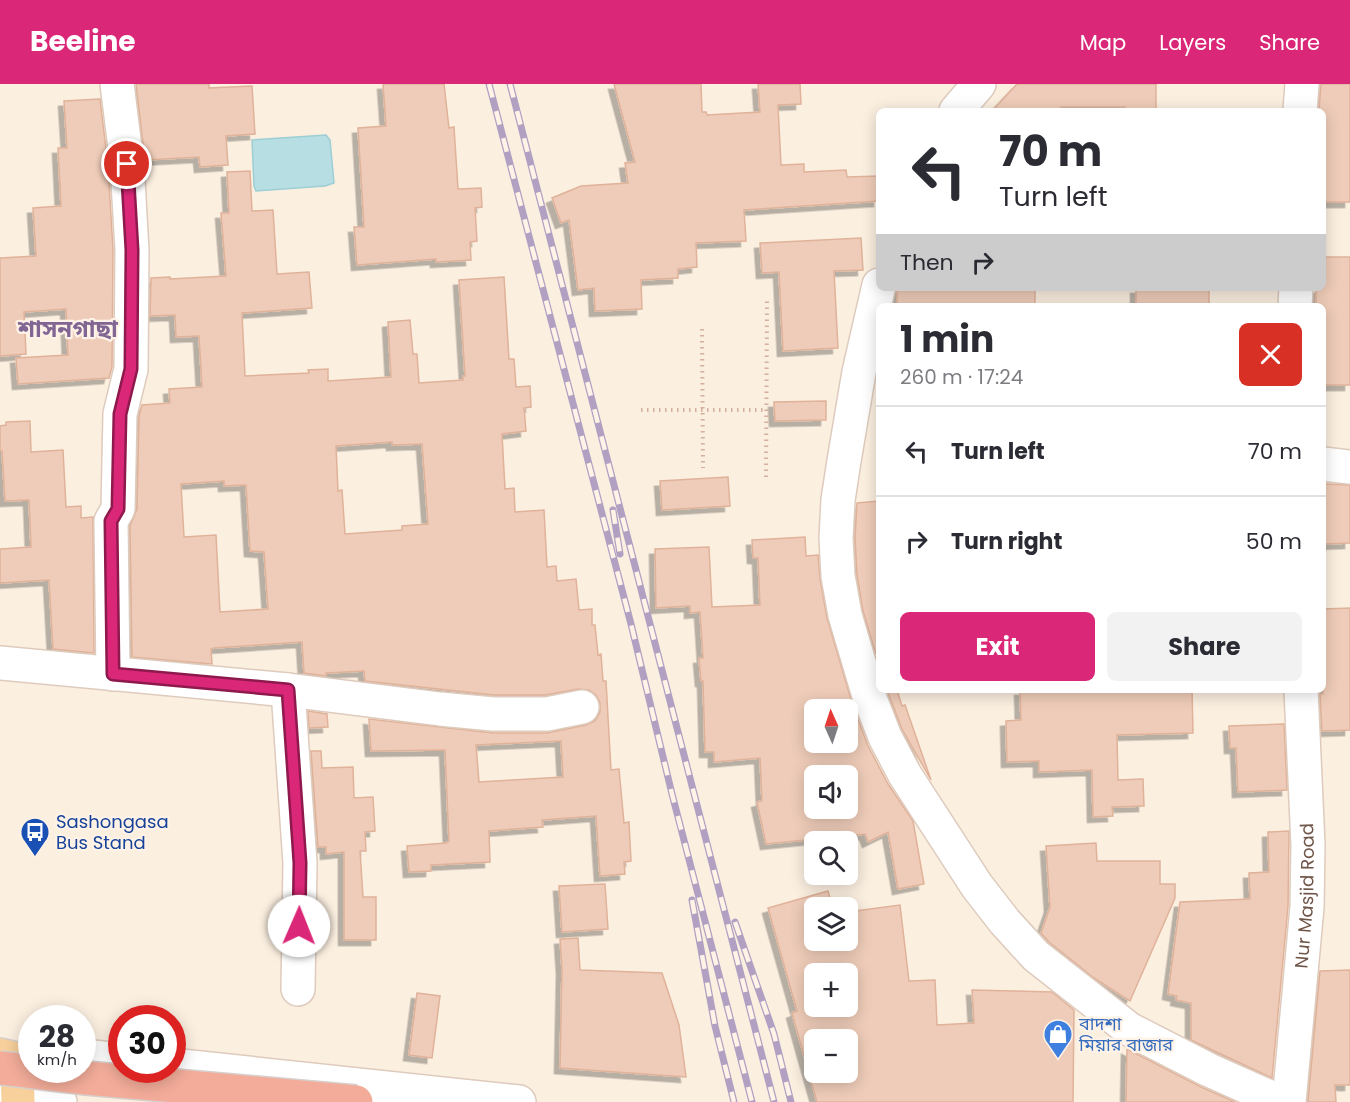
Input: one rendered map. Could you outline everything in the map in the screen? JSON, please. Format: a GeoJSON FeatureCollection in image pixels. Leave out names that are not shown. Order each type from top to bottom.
{"type":"FeatureCollection","features":[{"type":"Feature","properties":{"kind":"highway"},"geometry":{"type":"LineString","coordinates":[[0,1068],[356,1102]]}},
{"type":"Feature","properties":{"kind":"main road"},"geometry":{"type":"LineString","coordinates":[[0,1055],[13,1058],[17,1064],[12,1099]]}},
{"type":"Feature","properties":{"kind":"street"},"geometry":{"type":"LineString","coordinates":[[113,674],[111,521],[118,509],[120,414],[131,369],[132,250],[127,164],[117,84]]}},
{"type":"Feature","properties":{"kind":"street"},"geometry":{"type":"LineString","coordinates":[[959,108],[979,84]]}},
{"type":"Feature","properties":{"kind":"street"},"geometry":{"type":"LineString","coordinates":[[1300,108],[1302,84]]}},
{"type":"Feature","properties":{"kind":"street"},"geometry":{"type":"LineString","coordinates":[[878,291],[859,372],[844,460],[838,500],[836,538],[838,576],[845,615],[868,696],[885,737],[905,775],[978,886],[1005,922],[1036,956],[1129,1029],[1209,1070],[1281,1102]]}},
{"type":"Feature","properties":{"kind":"street"},"geometry":{"type":"LineString","coordinates":[[1326,464],[1350,467]]}},
{"type":"Feature","properties":{"kind":"street"},"geometry":{"type":"LineString","coordinates":[[0,663],[288,690],[493,714],[547,714],[582,707]]}},
{"type":"Feature","properties":{"kind":"street"},"geometry":{"type":"LineString","coordinates":[[288,690],[300,863],[298,989]]}},
{"type":"Feature","properties":{"kind":"street","name":"Nur Masjid Road"},"geometry":{"type":"LineString","coordinates":[[1289,1102],[1307,907],[1308,845],[1301,693]]}},
{"type":"Feature","properties":{"kind":"street"},"geometry":{"type":"LineString","coordinates":[[0,1048],[18,1050]]}},
{"type":"Feature","properties":{"kind":"street"},"geometry":{"type":"LineString","coordinates":[[186,1066],[519,1102]]}},
{"type":"Feature","properties":{"kind":"street"},"geometry":{"type":"LineString","coordinates":[[12,1099],[60,1102]]}},
{"type":"Feature","properties":{"kind":"path"},"geometry":{"type":"LineString","coordinates":[[766,477],[767,297]]}},
{"type":"Feature","properties":{"kind":"path"},"geometry":{"type":"LineString","coordinates":[[702,329],[703,468]]}},
{"type":"Feature","properties":{"kind":"path"},"geometry":{"type":"LineString","coordinates":[[641,410],[767,410]]}},
{"type":"Feature","properties":{"kind":"water"},"geometry":{"type":"Polygon","coordinates":[[[326,135],[330,140],[334,183],[325,186],[256,191],[252,140],[326,135]]]}},
{"type":"Feature","properties":{"kind":"building"},"geometry":{"type":"Polygon","coordinates":[[[136,84],[209,84],[209,88],[252,86],[255,134],[226,136],[228,165],[200,167],[199,157],[145,160],[136,84]]]}},
{"type":"Feature","properties":{"kind":"building"},"geometry":{"type":"Polygon","coordinates":[[[383,84],[444,84],[449,128],[454,127],[458,189],[481,188],[482,207],[475,208],[477,241],[470,242],[471,260],[436,262],[436,259],[357,265],[354,227],[364,227],[358,128],[386,126],[383,84]]]}},
{"type":"Feature","properties":{"kind":"building"},"geometry":{"type":"Polygon","coordinates":[[[614,84],[701,84],[702,112],[706,112],[707,115],[760,112],[758,84],[800,84],[801,104],[778,105],[781,165],[804,164],[804,172],[846,170],[847,177],[876,176],[876,201],[744,210],[746,241],[696,243],[697,267],[678,269],[678,278],[641,280],[642,309],[595,311],[594,288],[578,290],[569,220],[561,223],[552,198],[581,186],[628,183],[625,163],[635,162],[614,84]]]}},
{"type":"Feature","properties":{"kind":"building"},"geometry":{"type":"Polygon","coordinates":[[[1017,84],[1156,84],[1156,108],[995,108],[1017,84]]]}},
{"type":"Feature","properties":{"kind":"building"},"geometry":{"type":"Polygon","coordinates":[[[1321,84],[1350,84],[1350,202],[1326,202],[1326,108],[1319,108],[1321,84]]]}},
{"type":"Feature","properties":{"kind":"building"},"geometry":{"type":"Polygon","coordinates":[[[100,99],[108,166],[113,250],[112,367],[109,378],[18,384],[16,358],[68,355],[66,309],[24,312],[26,354],[0,356],[0,258],[36,256],[33,208],[61,206],[58,148],[67,148],[64,101],[100,99]]]}},
{"type":"Feature","properties":{"kind":"building"},"geometry":{"type":"Polygon","coordinates":[[[250,171],[252,211],[273,210],[277,274],[309,272],[312,308],[242,313],[245,376],[309,373],[308,370],[328,369],[328,381],[391,377],[388,322],[410,320],[413,354],[417,354],[419,383],[463,380],[465,376],[459,280],[504,277],[509,359],[514,359],[516,387],[530,386],[531,407],[524,408],[526,431],[502,434],[505,489],[514,488],[515,512],[544,510],[547,567],[556,566],[557,581],[576,579],[579,610],[592,609],[592,625],[595,625],[598,655],[601,654],[603,681],[606,681],[611,770],[619,769],[624,823],[629,822],[631,861],[624,862],[625,874],[600,876],[596,816],[542,820],[543,827],[489,831],[490,862],[431,865],[431,871],[409,872],[407,846],[449,841],[445,750],[371,751],[369,719],[493,733],[547,733],[586,725],[595,721],[600,712],[600,703],[596,695],[589,690],[578,689],[545,695],[494,695],[365,681],[364,671],[326,673],[326,676],[304,673],[302,642],[214,648],[211,649],[212,664],[132,657],[130,526],[137,509],[139,416],[142,405],[170,403],[169,389],[202,387],[199,336],[176,337],[175,315],[150,316],[151,278],[226,276],[221,213],[229,213],[227,172],[250,171]],[[392,442],[336,446],[338,491],[342,490],[345,534],[402,530],[402,526],[428,524],[422,444],[392,445],[392,442]],[[224,481],[181,484],[184,537],[216,535],[220,612],[268,609],[264,552],[250,551],[246,485],[224,486],[224,481]],[[561,741],[476,745],[479,782],[563,777],[561,741]]]}},
{"type":"Feature","properties":{"kind":"building"},"geometry":{"type":"Polygon","coordinates":[[[861,238],[863,270],[834,271],[838,348],[783,351],[779,272],[762,273],[760,243],[861,238]]]}},
{"type":"Feature","properties":{"kind":"building"},"geometry":{"type":"Polygon","coordinates":[[[1326,257],[1350,257],[1350,385],[1326,385],[1326,303],[1316,303],[1316,291],[1326,291],[1326,257]]]}},
{"type":"Feature","properties":{"kind":"building"},"geometry":{"type":"Polygon","coordinates":[[[897,291],[1035,291],[1035,303],[897,303],[897,291]]]}},
{"type":"Feature","properties":{"kind":"building"},"geometry":{"type":"Polygon","coordinates":[[[1136,291],[1209,291],[1209,303],[1136,303],[1136,291]]]}},
{"type":"Feature","properties":{"kind":"building"},"geometry":{"type":"Polygon","coordinates":[[[826,401],[826,420],[775,421],[774,402],[826,401]]]}},
{"type":"Feature","properties":{"kind":"building"},"geometry":{"type":"Polygon","coordinates":[[[30,421],[31,452],[63,450],[66,507],[81,506],[81,518],[93,517],[94,653],[53,649],[49,580],[0,583],[0,549],[31,547],[29,500],[5,501],[0,426],[6,425],[6,422],[30,421]]]}},
{"type":"Feature","properties":{"kind":"building"},"geometry":{"type":"Polygon","coordinates":[[[728,477],[730,506],[662,510],[660,481],[728,477]]]}},
{"type":"Feature","properties":{"kind":"building"},"geometry":{"type":"Polygon","coordinates":[[[1326,484],[1350,485],[1350,543],[1326,544],[1326,484]]]}},
{"type":"Feature","properties":{"kind":"building"},"geometry":{"type":"Polygon","coordinates":[[[876,501],[876,654],[863,611],[857,574],[855,538],[857,503],[876,501]]]}},
{"type":"Feature","properties":{"kind":"building"},"geometry":{"type":"Polygon","coordinates":[[[805,537],[806,556],[818,555],[827,618],[851,699],[804,699],[804,753],[858,753],[858,719],[868,746],[888,784],[913,821],[924,884],[898,889],[888,832],[868,842],[865,834],[858,835],[858,831],[804,831],[804,840],[766,844],[757,802],[762,801],[760,758],[714,762],[714,752],[705,752],[703,681],[701,681],[699,658],[703,658],[700,612],[690,613],[690,606],[656,608],[655,549],[709,547],[712,607],[760,605],[758,558],[753,558],[752,540],[805,537]]]}},
{"type":"Feature","properties":{"kind":"building"},"geometry":{"type":"Polygon","coordinates":[[[1350,608],[1350,730],[1322,731],[1320,694],[1326,693],[1326,609],[1350,608]]]}},
{"type":"Feature","properties":{"kind":"building"},"geometry":{"type":"Polygon","coordinates":[[[888,693],[898,693],[902,706],[905,705],[931,780],[902,729],[888,693]]]}},
{"type":"Feature","properties":{"kind":"building"},"geometry":{"type":"Polygon","coordinates":[[[1020,693],[1192,693],[1193,733],[1117,735],[1118,780],[1143,779],[1144,806],[1112,807],[1113,816],[1093,817],[1092,770],[1039,772],[1039,761],[1007,762],[1006,721],[1021,720],[1020,693]]]}},
{"type":"Feature","properties":{"kind":"building"},"geometry":{"type":"Polygon","coordinates":[[[308,711],[327,714],[328,727],[309,728],[308,711]]]}},
{"type":"Feature","properties":{"kind":"building"},"geometry":{"type":"Polygon","coordinates":[[[1284,724],[1287,790],[1238,792],[1236,748],[1230,748],[1229,726],[1284,724]]]}},
{"type":"Feature","properties":{"kind":"building"},"geometry":{"type":"Polygon","coordinates":[[[311,751],[321,751],[322,768],[353,767],[354,798],[373,797],[375,831],[365,832],[366,851],[360,851],[363,897],[376,897],[376,940],[344,940],[344,852],[326,854],[326,847],[318,847],[311,751]]]}},
{"type":"Feature","properties":{"kind":"building"},"geometry":{"type":"Polygon","coordinates":[[[1289,831],[1288,906],[1272,1078],[1191,1040],[1191,1003],[1176,1000],[1177,996],[1168,994],[1180,902],[1250,899],[1249,873],[1269,872],[1268,832],[1289,831]]]}},
{"type":"Feature","properties":{"kind":"building"},"geometry":{"type":"Polygon","coordinates":[[[1096,843],[1097,861],[1160,861],[1160,884],[1175,884],[1175,898],[1130,1001],[1094,978],[1041,933],[1050,907],[1046,846],[1096,843]]]}},
{"type":"Feature","properties":{"kind":"building"},"geometry":{"type":"Polygon","coordinates":[[[605,884],[608,929],[562,932],[559,886],[605,884]]]}},
{"type":"Feature","properties":{"kind":"building"},"geometry":{"type":"Polygon","coordinates":[[[828,891],[830,897],[807,897],[828,891]]]}},
{"type":"Feature","properties":{"kind":"building"},"geometry":{"type":"Polygon","coordinates":[[[804,898],[804,951],[858,951],[858,911],[900,905],[909,981],[935,980],[937,1025],[974,1023],[972,990],[1052,992],[1074,1010],[1073,1102],[817,1102],[812,1083],[858,1083],[858,1029],[804,1029],[804,1056],[792,1013],[797,1011],[768,908],[804,898]]]}},
{"type":"Feature","properties":{"kind":"building"},"geometry":{"type":"Polygon","coordinates":[[[578,938],[580,970],[662,973],[679,1025],[686,1077],[560,1068],[562,969],[560,939],[578,938]]]}},
{"type":"Feature","properties":{"kind":"building"},"geometry":{"type":"Polygon","coordinates":[[[1350,970],[1350,1085],[1335,1085],[1336,1102],[1308,1102],[1320,971],[1350,970]]]}},
{"type":"Feature","properties":{"kind":"building"},"geometry":{"type":"Polygon","coordinates":[[[417,993],[440,996],[432,1058],[409,1055],[417,993]]]}},
{"type":"Feature","properties":{"kind":"building"},"geometry":{"type":"Polygon","coordinates":[[[1127,1049],[1201,1087],[1235,1102],[1126,1102],[1127,1049]]]}},
{"type":"Feature","properties":{"kind":"railway"},"geometry":{"type":"LineString","coordinates":[[489,84],[631,624],[672,794],[752,1102]]}},
{"type":"Feature","properties":{"kind":"railway"},"geometry":{"type":"LineString","coordinates":[[510,84],[774,1102]]}},
{"type":"Feature","properties":{"kind":"railway"},"geometry":{"type":"LineString","coordinates":[[613,510],[620,554]]}},
{"type":"Feature","properties":{"kind":"railway"},"geometry":{"type":"LineString","coordinates":[[692,900],[715,1026],[734,1102]]}},
{"type":"Feature","properties":{"kind":"railway"},"geometry":{"type":"LineString","coordinates":[[735,922],[774,1034],[791,1102]]}},
{"type":"Feature","properties":{"kind":"place","name":"Sashongasa Bus Stand"},"geometry":{"type":"Point","coordinates":[35,858]}},
{"type":"Feature","properties":{"kind":"place","name":"বাদশা মিয়ার বাজার"},"geometry":{"type":"Point","coordinates":[1058,1060]}},
{"type":"Feature","properties":{"kind":"district","name":"শাসনগাছা"},"geometry":{"type":"Point","coordinates":[68,329]}},
{"type":"Feature","properties":{"kind":"route"},"geometry":{"type":"LineString","coordinates":[[127,164],[132,250],[131,369],[120,414],[118,509],[111,521],[113,674],[288,690],[300,863],[299,926]]}}]}
